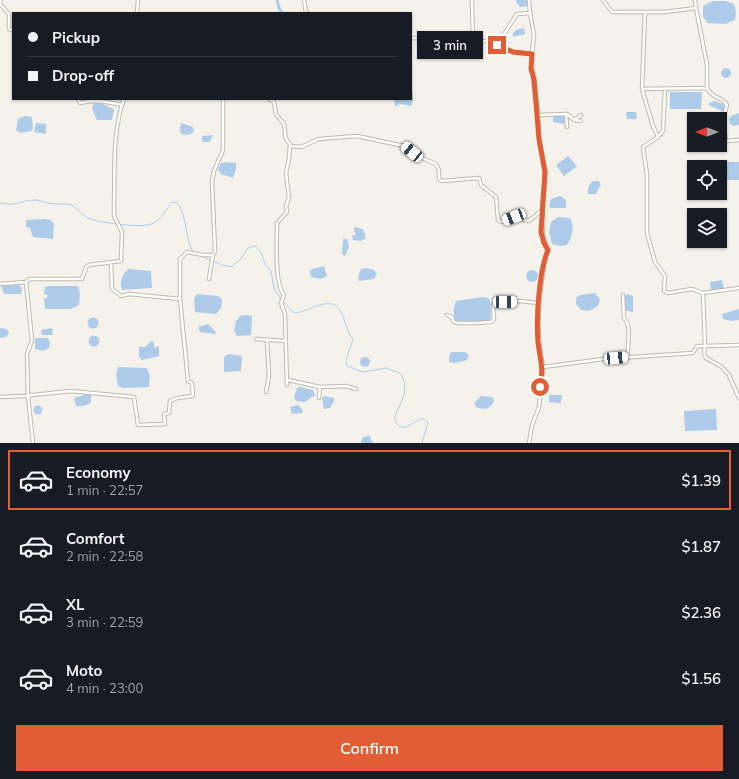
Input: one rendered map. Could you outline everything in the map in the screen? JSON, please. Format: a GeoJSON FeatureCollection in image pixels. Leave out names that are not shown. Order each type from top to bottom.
{"type":"FeatureCollection","features":[{"type":"Feature","properties":{"kind":"street"},"geometry":{"type":"LineString","coordinates":[[0,0],[0,4],[9,14],[9,29],[12,30]]}},
{"type":"Feature","properties":{"kind":"street"},"geometry":{"type":"LineString","coordinates":[[137,12],[138,0]]}},
{"type":"Feature","properties":{"kind":"street"},"geometry":{"type":"LineString","coordinates":[[304,0],[306,12]]}},
{"type":"Feature","properties":{"kind":"street"},"geometry":{"type":"LineString","coordinates":[[472,0],[474,41]]}},
{"type":"Feature","properties":{"kind":"street"},"geometry":{"type":"LineString","coordinates":[[529,0],[534,35],[531,69],[534,79],[539,139],[545,172],[541,232],[548,250],[544,259],[538,303],[538,342],[543,367],[539,407],[532,425],[529,443]]}},
{"type":"Feature","properties":{"kind":"street"},"geometry":{"type":"LineString","coordinates":[[603,0],[612,12],[665,12],[696,8]]}},
{"type":"Feature","properties":{"kind":"street"},"geometry":{"type":"LineString","coordinates":[[695,0],[707,65],[707,88],[710,95],[725,102],[727,105],[723,119],[726,141],[739,140]]}},
{"type":"Feature","properties":{"kind":"street"},"geometry":{"type":"LineString","coordinates":[[645,12],[642,89],[653,126],[658,137]]}},
{"type":"Feature","properties":{"kind":"street"},"geometry":{"type":"LineString","coordinates":[[497,45],[517,14],[530,14]]}},
{"type":"Feature","properties":{"kind":"street"},"geometry":{"type":"LineString","coordinates":[[412,38],[437,40],[453,44],[487,41],[513,52],[532,54]]}},
{"type":"Feature","properties":{"kind":"street"},"geometry":{"type":"LineString","coordinates":[[642,89],[707,88]]}},
{"type":"Feature","properties":{"kind":"street"},"geometry":{"type":"LineString","coordinates":[[664,89],[663,131],[658,137],[643,147],[647,175],[646,222],[648,241],[655,262],[665,276],[664,291],[668,293],[692,289],[703,293],[739,288]]}},
{"type":"Feature","properties":{"kind":"street"},"geometry":{"type":"LineString","coordinates":[[78,100],[80,103],[106,100],[122,105]]}},
{"type":"Feature","properties":{"kind":"street"},"geometry":{"type":"LineString","coordinates":[[0,284],[26,282],[30,279],[82,279],[86,267],[121,261],[122,232],[114,216],[115,138],[124,100]]}},
{"type":"Feature","properties":{"kind":"street"},"geometry":{"type":"LineString","coordinates":[[209,279],[215,245],[212,181],[223,150],[223,100]]}},
{"type":"Feature","properties":{"kind":"street"},"geometry":{"type":"LineString","coordinates":[[271,100],[274,102],[276,114],[284,124],[284,134],[290,146],[286,173],[289,198],[286,206],[287,212],[277,223],[280,291],[284,295],[281,303],[285,314],[287,385]]}},
{"type":"Feature","properties":{"kind":"street"},"geometry":{"type":"LineString","coordinates":[[538,115],[566,114],[574,120],[581,121]]}},
{"type":"Feature","properties":{"kind":"street"},"geometry":{"type":"LineString","coordinates":[[566,114],[567,127]]}},
{"type":"Feature","properties":{"kind":"street"},"geometry":{"type":"LineString","coordinates":[[574,120],[581,115]]}},
{"type":"Feature","properties":{"kind":"street"},"geometry":{"type":"LineString","coordinates":[[290,146],[301,147],[319,139],[348,136],[380,140],[404,146],[416,155],[436,164],[439,170],[438,178],[442,181],[479,178],[481,185],[496,197],[498,219],[501,222],[514,217],[529,220],[542,210]]}},
{"type":"Feature","properties":{"kind":"street"},"geometry":{"type":"LineString","coordinates":[[0,397],[28,396],[71,391],[134,397],[138,425],[165,424],[164,414],[169,413],[170,402],[177,398],[193,396],[192,383],[188,381],[185,360],[180,299],[180,259],[186,252],[213,255]]}},
{"type":"Feature","properties":{"kind":"street"},"geometry":{"type":"LineString","coordinates":[[111,263],[112,289],[121,296],[128,294],[180,299]]}},
{"type":"Feature","properties":{"kind":"street"},"geometry":{"type":"LineString","coordinates":[[26,282],[32,340],[27,354],[28,396],[34,443]]}},
{"type":"Feature","properties":{"kind":"street"},"geometry":{"type":"LineString","coordinates":[[703,293],[704,353],[706,358],[722,367],[729,375],[739,398]]}},
{"type":"Feature","properties":{"kind":"street"},"geometry":{"type":"LineString","coordinates":[[623,294],[624,318],[627,320],[628,328],[628,357]]}},
{"type":"Feature","properties":{"kind":"street"},"geometry":{"type":"LineString","coordinates":[[447,315],[452,317],[457,323],[488,322],[494,319],[493,306],[495,303],[520,301],[538,303]]}},
{"type":"Feature","properties":{"kind":"street"},"geometry":{"type":"LineString","coordinates":[[256,339],[286,341]]}},
{"type":"Feature","properties":{"kind":"street"},"geometry":{"type":"LineString","coordinates":[[266,392],[269,376],[267,340]]}},
{"type":"Feature","properties":{"kind":"street"},"geometry":{"type":"LineString","coordinates":[[543,367],[628,357],[693,352],[697,346],[739,345]]}},
{"type":"Feature","properties":{"kind":"street"},"geometry":{"type":"LineString","coordinates":[[288,380],[320,387],[346,386],[356,389]]}},
{"type":"Feature","properties":{"kind":"street"},"geometry":{"type":"LineString","coordinates":[[319,398],[320,387]]}},
{"type":"Feature","properties":{"kind":"water"},"geometry":{"type":"Polygon","coordinates":[[[516,0],[527,0],[528,6],[521,7],[517,4],[516,0]]]}},
{"type":"Feature","properties":{"kind":"water"},"geometry":{"type":"Polygon","coordinates":[[[713,1],[726,1],[734,4],[736,12],[735,20],[725,24],[708,23],[703,17],[703,6],[713,1]]]}},
{"type":"Feature","properties":{"kind":"water"},"geometry":{"type":"Polygon","coordinates":[[[524,28],[525,34],[513,37],[513,33],[516,30],[524,28]]]}},
{"type":"Feature","properties":{"kind":"water"},"geometry":{"type":"Polygon","coordinates":[[[724,68],[728,68],[730,69],[730,77],[724,78],[721,75],[721,71],[724,68]]]}},
{"type":"Feature","properties":{"kind":"water"},"geometry":{"type":"Polygon","coordinates":[[[413,92],[413,101],[411,106],[401,104],[395,106],[394,100],[412,100],[413,92]]]}},
{"type":"Feature","properties":{"kind":"water"},"geometry":{"type":"Polygon","coordinates":[[[670,92],[702,92],[701,109],[670,109],[670,92]]]}},
{"type":"Feature","properties":{"kind":"water"},"geometry":{"type":"Polygon","coordinates":[[[94,101],[100,102],[114,109],[112,120],[97,120],[92,109],[94,101]]]}},
{"type":"Feature","properties":{"kind":"water"},"geometry":{"type":"Polygon","coordinates":[[[715,101],[723,104],[725,107],[724,112],[709,105],[709,103],[715,101]]]}},
{"type":"Feature","properties":{"kind":"water"},"geometry":{"type":"Polygon","coordinates":[[[626,112],[636,112],[637,119],[627,119],[626,112]]]}},
{"type":"Feature","properties":{"kind":"water"},"geometry":{"type":"Polygon","coordinates":[[[739,113],[739,125],[734,126],[730,124],[729,119],[731,116],[739,113]]]}},
{"type":"Feature","properties":{"kind":"water"},"geometry":{"type":"Polygon","coordinates":[[[565,115],[565,124],[553,122],[553,116],[565,115]]]}},
{"type":"Feature","properties":{"kind":"water"},"geometry":{"type":"Polygon","coordinates":[[[25,116],[32,117],[33,129],[31,131],[20,133],[16,130],[18,119],[25,116]]]}},
{"type":"Feature","properties":{"kind":"water"},"geometry":{"type":"Polygon","coordinates":[[[36,123],[46,124],[46,134],[34,132],[36,123]]]}},
{"type":"Feature","properties":{"kind":"water"},"geometry":{"type":"Polygon","coordinates":[[[181,123],[193,127],[194,132],[188,135],[181,134],[181,123]]]}},
{"type":"Feature","properties":{"kind":"water"},"geometry":{"type":"Polygon","coordinates":[[[213,135],[210,142],[203,142],[202,136],[213,135]]]}},
{"type":"Feature","properties":{"kind":"water"},"geometry":{"type":"Polygon","coordinates":[[[568,156],[577,166],[564,176],[556,165],[568,156]]]}},
{"type":"Feature","properties":{"kind":"water"},"geometry":{"type":"Polygon","coordinates":[[[727,162],[739,162],[739,180],[727,180],[727,162]]]}},
{"type":"Feature","properties":{"kind":"water"},"geometry":{"type":"Polygon","coordinates":[[[221,163],[236,163],[233,178],[221,174],[218,169],[221,163]]]}},
{"type":"Feature","properties":{"kind":"water"},"geometry":{"type":"Polygon","coordinates":[[[593,181],[598,181],[601,184],[596,194],[588,194],[590,184],[593,181]]]}},
{"type":"Feature","properties":{"kind":"water"},"geometry":{"type":"Polygon","coordinates":[[[560,196],[566,200],[566,208],[551,208],[549,206],[551,199],[560,196]]]}},
{"type":"Feature","properties":{"kind":"water"},"geometry":{"type":"Polygon","coordinates":[[[558,217],[570,218],[572,221],[572,232],[567,245],[560,246],[552,244],[549,232],[551,222],[558,217]]]}},
{"type":"Feature","properties":{"kind":"water"},"geometry":{"type":"Polygon","coordinates":[[[26,220],[51,220],[54,224],[53,239],[33,237],[30,228],[26,227],[26,220]]]}},
{"type":"Feature","properties":{"kind":"water"},"geometry":{"type":"Polygon","coordinates":[[[354,227],[363,229],[366,238],[361,241],[353,240],[352,236],[356,234],[354,227]]]}},
{"type":"Feature","properties":{"kind":"water"},"geometry":{"type":"Polygon","coordinates":[[[343,239],[347,239],[349,247],[345,256],[342,254],[343,239]]]}},
{"type":"Feature","properties":{"kind":"water"},"geometry":{"type":"Polygon","coordinates":[[[324,266],[327,276],[321,279],[311,277],[310,271],[312,269],[324,266]]]}},
{"type":"Feature","properties":{"kind":"water"},"geometry":{"type":"Polygon","coordinates":[[[366,268],[374,270],[377,274],[374,279],[359,281],[358,277],[361,269],[366,268]]]}},
{"type":"Feature","properties":{"kind":"water"},"geometry":{"type":"Polygon","coordinates":[[[129,269],[151,271],[152,288],[122,290],[122,278],[129,269]]]}},
{"type":"Feature","properties":{"kind":"water"},"geometry":{"type":"Polygon","coordinates":[[[530,270],[534,270],[538,276],[534,282],[530,282],[526,278],[526,274],[530,270]]]}},
{"type":"Feature","properties":{"kind":"water"},"geometry":{"type":"Polygon","coordinates":[[[722,280],[724,289],[711,290],[710,282],[722,280]]]}},
{"type":"Feature","properties":{"kind":"water"},"geometry":{"type":"Polygon","coordinates":[[[19,285],[22,288],[21,294],[4,294],[1,286],[19,285]]]}},
{"type":"Feature","properties":{"kind":"water"},"geometry":{"type":"Polygon","coordinates":[[[78,286],[80,294],[79,305],[71,309],[45,309],[44,298],[47,298],[48,295],[44,294],[45,287],[78,286]]]}},
{"type":"Feature","properties":{"kind":"water"},"geometry":{"type":"Polygon","coordinates":[[[595,293],[600,300],[598,306],[589,311],[581,310],[576,304],[576,298],[580,295],[595,293]]]}},
{"type":"Feature","properties":{"kind":"water"},"geometry":{"type":"Polygon","coordinates":[[[197,294],[218,296],[222,299],[221,308],[216,314],[195,312],[194,299],[197,294]]]}},
{"type":"Feature","properties":{"kind":"water"},"geometry":{"type":"Polygon","coordinates":[[[627,294],[633,296],[633,312],[624,310],[624,298],[627,294]]]}},
{"type":"Feature","properties":{"kind":"water"},"geometry":{"type":"Polygon","coordinates":[[[483,297],[488,298],[490,301],[491,321],[456,322],[454,317],[454,306],[456,301],[483,297]]]}},
{"type":"Feature","properties":{"kind":"water"},"geometry":{"type":"Polygon","coordinates":[[[739,309],[739,320],[731,321],[723,319],[722,314],[739,309]]]}},
{"type":"Feature","properties":{"kind":"water"},"geometry":{"type":"Polygon","coordinates":[[[240,316],[252,316],[251,335],[237,336],[234,331],[236,321],[240,316]]]}},
{"type":"Feature","properties":{"kind":"water"},"geometry":{"type":"Polygon","coordinates":[[[91,318],[95,318],[97,319],[97,327],[91,328],[88,325],[88,321],[91,318]]]}},
{"type":"Feature","properties":{"kind":"water"},"geometry":{"type":"Polygon","coordinates":[[[208,324],[216,332],[215,334],[200,332],[198,327],[208,324]]]}},
{"type":"Feature","properties":{"kind":"water"},"geometry":{"type":"Polygon","coordinates":[[[0,328],[7,329],[9,333],[6,337],[0,338],[0,328]]]}},
{"type":"Feature","properties":{"kind":"water"},"geometry":{"type":"Polygon","coordinates":[[[52,328],[53,335],[42,335],[41,330],[52,328]]]}},
{"type":"Feature","properties":{"kind":"water"},"geometry":{"type":"Polygon","coordinates":[[[92,336],[96,336],[98,337],[98,345],[92,346],[89,343],[89,339],[92,336]]]}},
{"type":"Feature","properties":{"kind":"water"},"geometry":{"type":"Polygon","coordinates":[[[47,338],[50,341],[49,348],[43,351],[35,349],[35,339],[47,338]]]}},
{"type":"Feature","properties":{"kind":"water"},"geometry":{"type":"Polygon","coordinates":[[[151,341],[154,342],[154,348],[159,346],[159,356],[142,360],[139,357],[139,347],[145,347],[151,341]]]}},
{"type":"Feature","properties":{"kind":"water"},"geometry":{"type":"Polygon","coordinates":[[[465,352],[469,355],[467,360],[455,363],[449,362],[450,353],[465,352]]]}},
{"type":"Feature","properties":{"kind":"water"},"geometry":{"type":"Polygon","coordinates":[[[228,354],[242,356],[241,371],[224,372],[224,357],[228,354]]]}},
{"type":"Feature","properties":{"kind":"water"},"geometry":{"type":"Polygon","coordinates":[[[365,357],[370,362],[365,367],[360,362],[365,357]]]}},
{"type":"Feature","properties":{"kind":"water"},"geometry":{"type":"Polygon","coordinates":[[[118,367],[147,368],[150,376],[149,387],[123,388],[118,386],[116,375],[118,367]]]}},
{"type":"Feature","properties":{"kind":"water"},"geometry":{"type":"Polygon","coordinates":[[[300,387],[313,390],[315,395],[305,402],[296,401],[294,397],[297,388],[300,387]]]}},
{"type":"Feature","properties":{"kind":"water"},"geometry":{"type":"Polygon","coordinates":[[[91,393],[91,402],[84,406],[76,406],[74,398],[91,393]]]}},
{"type":"Feature","properties":{"kind":"water"},"geometry":{"type":"Polygon","coordinates":[[[549,395],[562,395],[561,403],[549,402],[549,395]]]}},
{"type":"Feature","properties":{"kind":"water"},"geometry":{"type":"Polygon","coordinates":[[[324,396],[334,398],[330,408],[324,409],[322,398],[324,396]]]}},
{"type":"Feature","properties":{"kind":"water"},"geometry":{"type":"Polygon","coordinates":[[[481,396],[492,397],[494,400],[492,405],[486,409],[477,408],[474,403],[481,396]]]}},
{"type":"Feature","properties":{"kind":"water"},"geometry":{"type":"Polygon","coordinates":[[[38,405],[43,410],[38,415],[33,410],[38,405]]]}},
{"type":"Feature","properties":{"kind":"water"},"geometry":{"type":"Polygon","coordinates":[[[298,405],[303,410],[302,413],[292,414],[290,407],[298,405]]]}},
{"type":"Feature","properties":{"kind":"water"},"geometry":{"type":"Polygon","coordinates":[[[716,409],[717,430],[685,431],[684,411],[716,409]]]}},
{"type":"Feature","properties":{"kind":"water"},"geometry":{"type":"Polygon","coordinates":[[[369,435],[373,443],[361,443],[362,438],[369,435]]]}},
{"type":"Feature","properties":{"kind":"waterway"},"geometry":{"type":"LineString","coordinates":[[277,0],[281,12]]}},
{"type":"Feature","properties":{"kind":"waterway"},"geometry":{"type":"LineString","coordinates":[[0,203],[15,204],[39,200],[46,203],[66,204],[73,206],[88,218],[121,225],[149,225],[157,221],[172,202],[178,203],[183,215],[190,246],[193,252]]}},
{"type":"Feature","properties":{"kind":"waterway"},"geometry":{"type":"LineString","coordinates":[[199,255],[222,265],[231,267],[240,260],[248,248],[255,246],[261,252],[265,264],[271,271],[274,289],[281,299]]}},
{"type":"Feature","properties":{"kind":"waterway"},"geometry":{"type":"LineString","coordinates":[[283,301],[294,313],[324,304],[330,304],[340,310],[348,332],[353,339],[346,360],[347,366],[363,372],[386,368],[400,373],[404,382],[405,391],[395,419],[397,424],[404,428],[422,418],[428,422],[422,443]]}},
{"type":"Feature","properties":{"kind":"route"},"geometry":{"type":"LineString","coordinates":[[497,45],[513,52],[532,54],[531,69],[534,79],[539,139],[545,172],[541,232],[548,250],[544,259],[538,304],[538,342],[543,367],[540,387]]}}]}
